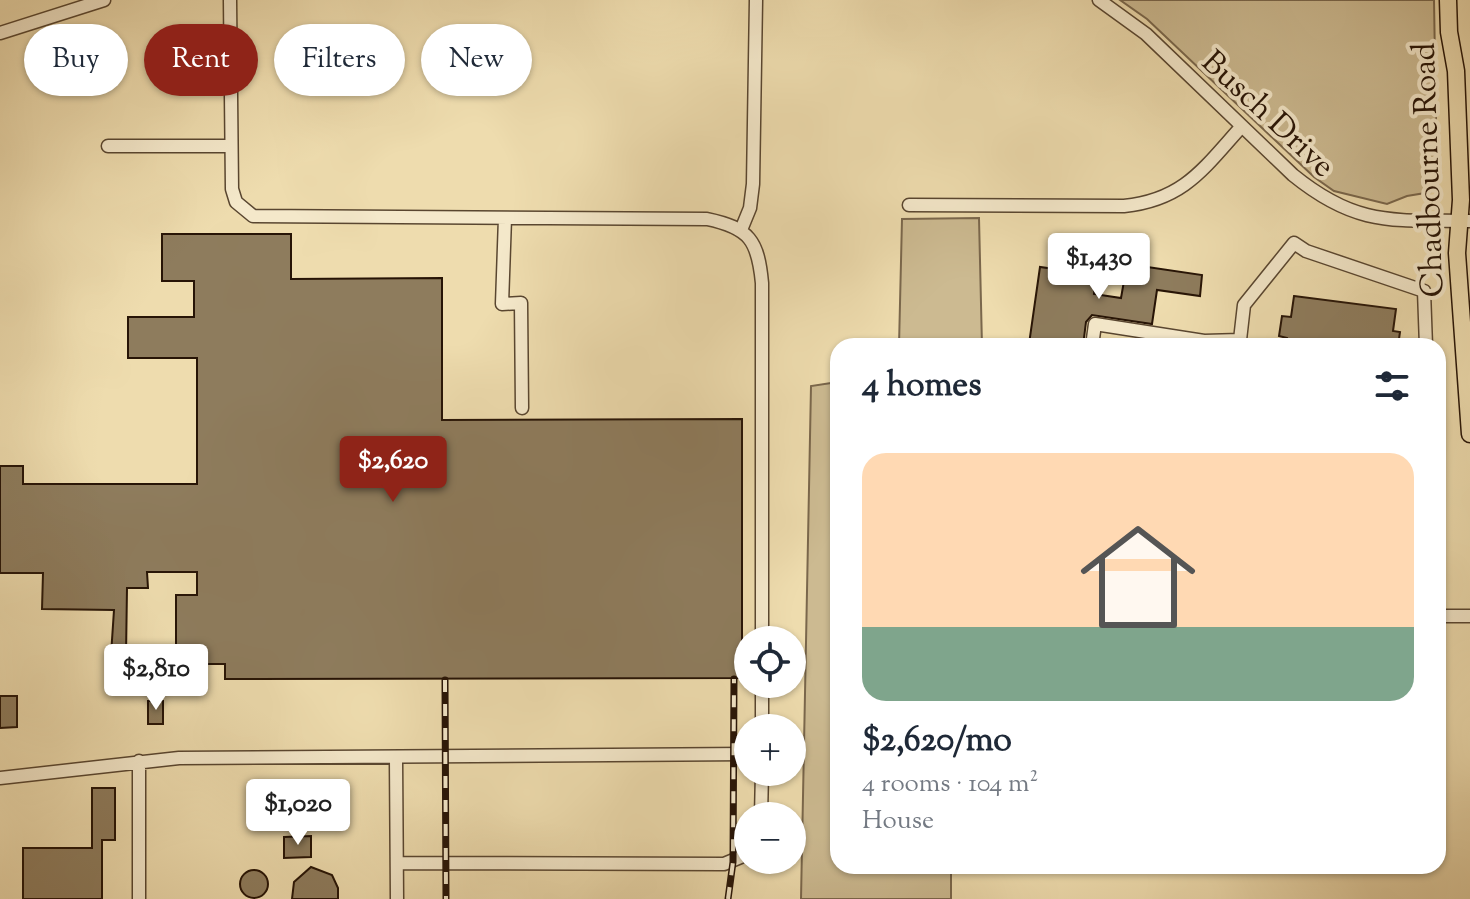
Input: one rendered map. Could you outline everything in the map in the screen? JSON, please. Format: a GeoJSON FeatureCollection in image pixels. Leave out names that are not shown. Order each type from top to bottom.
{"type":"FeatureCollection","features":[{"type":"Feature","properties":{"kind":"main road","name":"Chadbourne Road"},"geometry":{"type":"LineString","coordinates":[[1448,0],[1449,32],[1456,71],[1465,221],[1457,253],[1470,434]]}},
{"type":"Feature","properties":{"kind":"street"},"geometry":{"type":"LineString","coordinates":[[0,33],[104,0]]}},
{"type":"Feature","properties":{"kind":"street"},"geometry":{"type":"LineString","coordinates":[[230,0],[232,189],[236,202],[253,216],[707,219],[746,233],[759,256],[762,283],[762,626]]}},
{"type":"Feature","properties":{"kind":"street"},"geometry":{"type":"LineString","coordinates":[[741,230],[750,208],[753,184],[756,0]]}},
{"type":"Feature","properties":{"kind":"street","name":"Busch Drive"},"geometry":{"type":"LineString","coordinates":[[1099,0],[1146,34],[1293,175],[1320,197],[1349,212],[1378,220],[1465,221]]}},
{"type":"Feature","properties":{"kind":"street"},"geometry":{"type":"LineString","coordinates":[[909,205],[1148,204],[1170,196],[1190,182],[1242,126]]}},
{"type":"Feature","properties":{"kind":"street"},"geometry":{"type":"LineString","coordinates":[[108,146],[231,146]]}},
{"type":"Feature","properties":{"kind":"street"},"geometry":{"type":"LineString","coordinates":[[505,218],[502,304],[521,303],[522,408]]}},
{"type":"Feature","properties":{"kind":"street"},"geometry":{"type":"LineString","coordinates":[[1240,338],[1244,305],[1294,243],[1306,251],[1424,291],[1426,338]]}},
{"type":"Feature","properties":{"kind":"street"},"geometry":{"type":"LineString","coordinates":[[1093,338],[1095,324],[1185,338]]}},
{"type":"Feature","properties":{"kind":"street"},"geometry":{"type":"LineString","coordinates":[[1446,616],[1470,616]]}},
{"type":"Feature","properties":{"kind":"street"},"geometry":{"type":"LineString","coordinates":[[0,778],[139,761],[734,754]]}},
{"type":"Feature","properties":{"kind":"street"},"geometry":{"type":"LineString","coordinates":[[396,759],[397,899]]}},
{"type":"Feature","properties":{"kind":"street"},"geometry":{"type":"LineString","coordinates":[[139,761],[139,899]]}},
{"type":"Feature","properties":{"kind":"street"},"geometry":{"type":"LineString","coordinates":[[397,863],[724,864],[734,860]]}},
{"type":"Feature","properties":{"kind":"shaded area"},"geometry":{"type":"Polygon","coordinates":[[[1120,0],[1434,0],[1437,184],[1431,192],[1407,196],[1387,204],[1334,191],[1314,177],[1147,19],[1120,0]]]}},
{"type":"Feature","properties":{"kind":"shaded area"},"geometry":{"type":"Polygon","coordinates":[[[979,218],[982,338],[899,338],[902,219],[979,218]]]}},
{"type":"Feature","properties":{"kind":"shaded area"},"geometry":{"type":"Polygon","coordinates":[[[830,383],[830,874],[951,874],[951,899],[801,899],[801,874],[806,874],[806,802],[803,802],[803,786],[806,786],[811,386],[830,383]]]}},
{"type":"Feature","properties":{"kind":"building"},"geometry":{"type":"Polygon","coordinates":[[[162,234],[291,234],[291,279],[442,278],[442,420],[742,419],[742,626],[734,626],[734,678],[225,679],[225,664],[197,664],[197,647],[176,647],[176,595],[197,595],[197,572],[147,572],[148,588],[127,588],[126,655],[111,655],[114,610],[42,609],[43,573],[0,573],[0,466],[23,466],[23,484],[197,484],[197,358],[128,358],[128,317],[194,317],[194,281],[162,281],[162,234]]]}},
{"type":"Feature","properties":{"kind":"building"},"geometry":{"type":"Polygon","coordinates":[[[1127,264],[1202,275],[1200,296],[1157,290],[1152,324],[1092,315],[1086,322],[1084,338],[1030,338],[1040,267],[1096,275],[1094,294],[1121,298],[1127,264]]]}},
{"type":"Feature","properties":{"kind":"building"},"geometry":{"type":"Polygon","coordinates":[[[1294,296],[1396,309],[1393,331],[1400,332],[1399,338],[1279,336],[1282,316],[1291,317],[1294,296]]]}},
{"type":"Feature","properties":{"kind":"building"},"geometry":{"type":"Polygon","coordinates":[[[0,696],[17,696],[17,727],[0,728],[0,696]]]}},
{"type":"Feature","properties":{"kind":"building"},"geometry":{"type":"Polygon","coordinates":[[[148,701],[163,701],[163,724],[148,724],[148,701]]]}},
{"type":"Feature","properties":{"kind":"building"},"geometry":{"type":"Polygon","coordinates":[[[92,788],[115,788],[115,840],[102,840],[102,899],[23,899],[23,848],[92,848],[92,788]]]}},
{"type":"Feature","properties":{"kind":"building"},"geometry":{"type":"Polygon","coordinates":[[[311,836],[311,857],[284,858],[284,837],[311,836]]]}},
{"type":"Feature","properties":{"kind":"building"},"geometry":{"type":"Polygon","coordinates":[[[311,867],[332,875],[338,888],[338,899],[292,899],[294,882],[311,867]]]}},
{"type":"Feature","properties":{"kind":"building"},"geometry":{"type":"Polygon","coordinates":[[[254,870],[264,874],[268,884],[264,894],[254,898],[244,894],[240,884],[244,874],[254,870]]]}},
{"type":"Feature","properties":{"kind":"railway"},"geometry":{"type":"LineString","coordinates":[[728,899],[733,862],[734,679]]}},
{"type":"Feature","properties":{"kind":"railway"},"geometry":{"type":"LineString","coordinates":[[445,680],[446,899]]}}]}
